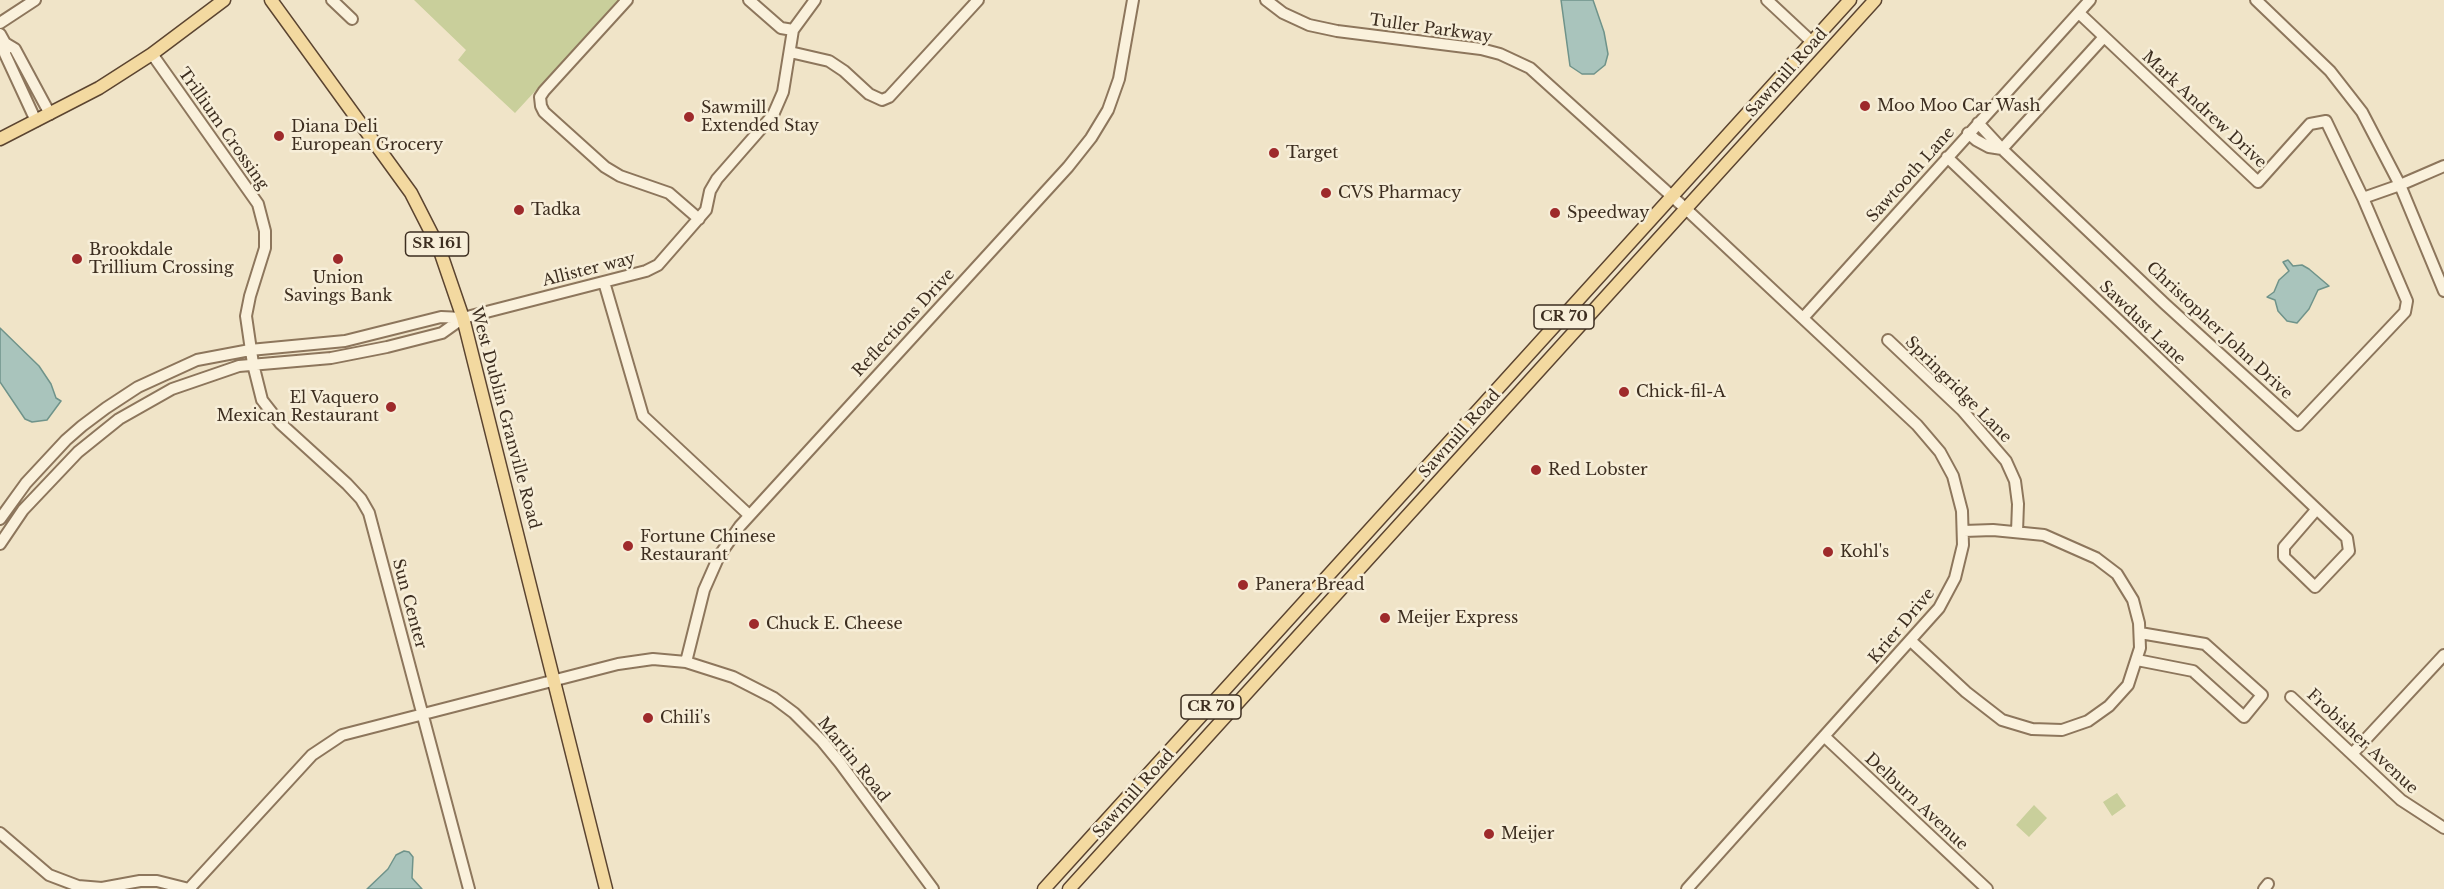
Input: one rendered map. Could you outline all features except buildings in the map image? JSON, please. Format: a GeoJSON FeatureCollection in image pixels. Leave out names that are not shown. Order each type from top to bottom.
{"type":"FeatureCollection","features":[{"type":"Feature","properties":{"kind":"main road"},"geometry":{"type":"LineString","coordinates":[[0,139],[99,88],[152,54],[224,0]]}},
{"type":"Feature","properties":{"kind":"main road","name":"West Dublin Granville Road"},"geometry":{"type":"LineString","coordinates":[[271,0],[411,193],[439,248],[463,318],[522,549],[552,682],[606,889]]}},
{"type":"Feature","properties":{"kind":"main road","name":"Sawmill Road"},"geometry":{"type":"LineString","coordinates":[[1044,889],[1850,0]]}},
{"type":"Feature","properties":{"kind":"main road","name":"Sawmill Road"},"geometry":{"type":"LineString","coordinates":[[1069,889],[1875,0]]}},
{"type":"Feature","properties":{"kind":"street"},"geometry":{"type":"LineString","coordinates":[[0,23],[35,0]]}},
{"type":"Feature","properties":{"kind":"street"},"geometry":{"type":"LineString","coordinates":[[332,0],[352,19]]}},
{"type":"Feature","properties":{"kind":"street"},"geometry":{"type":"LineString","coordinates":[[627,0],[544,91],[540,97],[541,106],[544,112],[605,167],[620,176],[669,193],[699,219]]}},
{"type":"Feature","properties":{"kind":"street"},"geometry":{"type":"LineString","coordinates":[[749,0],[781,28],[793,30]]}},
{"type":"Feature","properties":{"kind":"street","name":"Allister way"},"geometry":{"type":"LineString","coordinates":[[463,318],[646,271],[658,265],[706,210],[710,191],[717,179],[751,142],[777,107],[783,92],[793,30],[815,0]]}},
{"type":"Feature","properties":{"kind":"street"},"geometry":{"type":"LineString","coordinates":[[790,52],[829,61],[844,71],[869,94],[882,100],[889,97],[978,0]]}},
{"type":"Feature","properties":{"kind":"street","name":"Reflections Drive"},"geometry":{"type":"LineString","coordinates":[[686,662],[697,610],[709,577],[725,547],[749,515],[1080,153],[1099,126],[1114,94],[1133,0]]}},
{"type":"Feature","properties":{"kind":"street","name":"Tuller Parkway"},"geometry":{"type":"LineString","coordinates":[[1266,0],[1294,20],[1324,29],[1481,49],[1518,62],[1541,78],[1686,209]]}},
{"type":"Feature","properties":{"kind":"street"},"geometry":{"type":"LineString","coordinates":[[1767,0],[1812,42]]}},
{"type":"Feature","properties":{"kind":"street","name":"Sawtooth Lane"},"geometry":{"type":"LineString","coordinates":[[1803,318],[2090,0]]}},
{"type":"Feature","properties":{"kind":"street"},"geometry":{"type":"LineString","coordinates":[[2256,0],[2316,56],[2347,90],[2372,127],[2400,185],[2444,291]]}},
{"type":"Feature","properties":{"kind":"street","name":"Mark Andrew Drive"},"geometry":{"type":"LineString","coordinates":[[2079,13],[2258,182],[2310,124],[2326,122],[2363,198],[2407,301],[2407,306]]}},
{"type":"Feature","properties":{"kind":"street"},"geometry":{"type":"LineString","coordinates":[[2002,149],[2104,37]]}},
{"type":"Feature","properties":{"kind":"street"},"geometry":{"type":"LineString","coordinates":[[2,39],[15,49],[50,114]]}},
{"type":"Feature","properties":{"kind":"street"},"geometry":{"type":"LineString","coordinates":[[2,39],[5,54],[36,121]]}},
{"type":"Feature","properties":{"kind":"street","name":"Trillium Crossing"},"geometry":{"type":"LineString","coordinates":[[152,54],[258,204],[266,239],[262,263],[248,306],[247,327],[253,364]]}},
{"type":"Feature","properties":{"kind":"street","name":"Christopher John Drive"},"geometry":{"type":"LineString","coordinates":[[1978,123],[2002,149],[2165,304],[2298,425],[2405,312],[2407,306]]}},
{"type":"Feature","properties":{"kind":"street","name":"Christopher John Drive"},"geometry":{"type":"LineString","coordinates":[[1968,133],[1989,147],[2002,149]]}},
{"type":"Feature","properties":{"kind":"street","name":"Sawdust Lane"},"geometry":{"type":"LineString","coordinates":[[1947,157],[2348,538],[2349,551],[2315,587],[2284,557],[2284,547],[2316,510]]}},
{"type":"Feature","properties":{"kind":"street"},"geometry":{"type":"LineString","coordinates":[[2363,198],[2444,166]]}},
{"type":"Feature","properties":{"kind":"street","name":"Krier Drive"},"geometry":{"type":"LineString","coordinates":[[1686,209],[1935,444],[1956,483],[1964,531],[1961,558],[1952,585],[1940,608],[1687,889]]}},
{"type":"Feature","properties":{"kind":"street"},"geometry":{"type":"LineString","coordinates":[[604,282],[644,416],[749,515]]}},
{"type":"Feature","properties":{"kind":"street"},"geometry":{"type":"LineString","coordinates":[[0,519],[26,483],[51,456],[106,408],[138,387],[179,367],[208,357],[250,350],[345,341],[441,317],[463,318]]}},
{"type":"Feature","properties":{"kind":"street"},"geometry":{"type":"LineString","coordinates":[[0,544],[23,510],[52,478],[97,436],[119,419],[172,389],[221,370],[253,364],[331,358],[369,351],[442,333],[463,318]]}},
{"type":"Feature","properties":{"kind":"street","name":"Springridge Lane"},"geometry":{"type":"LineString","coordinates":[[1888,340],[1962,410],[2006,461],[2015,481],[2018,504],[2017,532]]}},
{"type":"Feature","properties":{"kind":"street","name":"Sun Center"},"geometry":{"type":"LineString","coordinates":[[253,364],[262,400],[270,412],[362,499],[369,513],[469,889]]}},
{"type":"Feature","properties":{"kind":"street"},"geometry":{"type":"LineString","coordinates":[[1911,641],[1980,704],[2002,720],[2032,729],[2076,727],[2099,714],[2128,685],[2137,660],[2140,633],[2133,600],[2117,574],[2105,563],[2044,535],[1964,531]]}},
{"type":"Feature","properties":{"kind":"street"},"geometry":{"type":"LineString","coordinates":[[2137,660],[2193,672],[2244,717],[2262,695],[2205,644],[2140,633]]}},
{"type":"Feature","properties":{"kind":"street"},"geometry":{"type":"LineString","coordinates":[[2352,754],[2444,655]]}},
{"type":"Feature","properties":{"kind":"street","name":"Martin Road"},"geometry":{"type":"LineString","coordinates":[[189,889],[320,748],[342,735],[642,660],[686,662],[733,677],[774,698],[808,725],[840,763],[933,889]]}},
{"type":"Feature","properties":{"kind":"street","name":"Frobisher Avenue"},"geometry":{"type":"LineString","coordinates":[[2291,697],[2401,800],[2444,828]]}},
{"type":"Feature","properties":{"kind":"street","name":"Delburn Avenue"},"geometry":{"type":"LineString","coordinates":[[1825,737],[1987,889]]}},
{"type":"Feature","properties":{"kind":"street"},"geometry":{"type":"LineString","coordinates":[[0,833],[50,875],[78,886],[102,888],[138,881],[157,881],[189,889]]}},
{"type":"Feature","properties":{"kind":"green space"},"geometry":{"type":"Polygon","coordinates":[[[414,0],[619,0],[515,113],[458,60],[466,50],[414,0]]]}},
{"type":"Feature","properties":{"kind":"green space"},"geometry":{"type":"Polygon","coordinates":[[[2117,793],[2126,806],[2112,816],[2103,802],[2117,793]]]}},
{"type":"Feature","properties":{"kind":"green space"},"geometry":{"type":"Polygon","coordinates":[[[2034,805],[2047,818],[2029,837],[2016,825],[2034,805]]]}},
{"type":"Feature","properties":{"kind":"water"},"geometry":{"type":"Polygon","coordinates":[[[1561,0],[1593,0],[1604,32],[1608,54],[1605,65],[1594,74],[1582,74],[1570,66],[1561,0]]]}},
{"type":"Feature","properties":{"kind":"water"},"geometry":{"type":"Polygon","coordinates":[[[2288,260],[2293,266],[2302,265],[2309,269],[2329,286],[2318,290],[2309,309],[2297,323],[2287,321],[2278,311],[2275,300],[2267,297],[2274,292],[2279,280],[2289,271],[2283,262],[2288,260]]]}},
{"type":"Feature","properties":{"kind":"water"},"geometry":{"type":"Polygon","coordinates":[[[0,328],[39,366],[51,384],[56,398],[61,401],[47,420],[32,422],[25,419],[0,382],[0,328]]]}},
{"type":"Feature","properties":{"kind":"water"},"geometry":{"type":"Polygon","coordinates":[[[404,851],[409,852],[413,857],[412,878],[422,889],[367,889],[388,869],[396,855],[404,851]]]}},
{"type":"Feature","properties":{"kind":"place","name":"Moo Moo Car Wash"},"geometry":{"type":"Point","coordinates":[1865,106]}},
{"type":"Feature","properties":{"kind":"place","name":"Sawmill Extended Stay"},"geometry":{"type":"Point","coordinates":[689,117]}},
{"type":"Feature","properties":{"kind":"place","name":"Diana Deli European Grocery"},"geometry":{"type":"Point","coordinates":[279,136]}},
{"type":"Feature","properties":{"kind":"place","name":"Target"},"geometry":{"type":"Point","coordinates":[1274,153]}},
{"type":"Feature","properties":{"kind":"place","name":"CVS Pharmacy"},"geometry":{"type":"Point","coordinates":[1326,193]}},
{"type":"Feature","properties":{"kind":"place","name":"Tadka"},"geometry":{"type":"Point","coordinates":[519,210]}},
{"type":"Feature","properties":{"kind":"place","name":"Speedway"},"geometry":{"type":"Point","coordinates":[1555,213]}},
{"type":"Feature","properties":{"kind":"place","name":"Brookdale Trillium Crossing"},"geometry":{"type":"Point","coordinates":[77,259]}},
{"type":"Feature","properties":{"kind":"place","name":"Union Savings Bank"},"geometry":{"type":"Point","coordinates":[338,259]}},
{"type":"Feature","properties":{"kind":"place","name":"Chick-fil-A"},"geometry":{"type":"Point","coordinates":[1624,392]}},
{"type":"Feature","properties":{"kind":"place","name":"El Vaquero Mexican Restaurant"},"geometry":{"type":"Point","coordinates":[391,407]}},
{"type":"Feature","properties":{"kind":"place","name":"Red Lobster"},"geometry":{"type":"Point","coordinates":[1536,470]}},
{"type":"Feature","properties":{"kind":"place","name":"Fortune Chinese Restaurant"},"geometry":{"type":"Point","coordinates":[628,546]}},
{"type":"Feature","properties":{"kind":"place","name":"Kohl's"},"geometry":{"type":"Point","coordinates":[1828,552]}},
{"type":"Feature","properties":{"kind":"place","name":"Panera Bread"},"geometry":{"type":"Point","coordinates":[1243,585]}},
{"type":"Feature","properties":{"kind":"place","name":"Meijer Express"},"geometry":{"type":"Point","coordinates":[1385,618]}},
{"type":"Feature","properties":{"kind":"place","name":"Chuck E. Cheese"},"geometry":{"type":"Point","coordinates":[754,624]}},
{"type":"Feature","properties":{"kind":"place","name":"Chili's"},"geometry":{"type":"Point","coordinates":[648,718]}},
{"type":"Feature","properties":{"kind":"place","name":"Meijer"},"geometry":{"type":"Point","coordinates":[1489,834]}}]}
